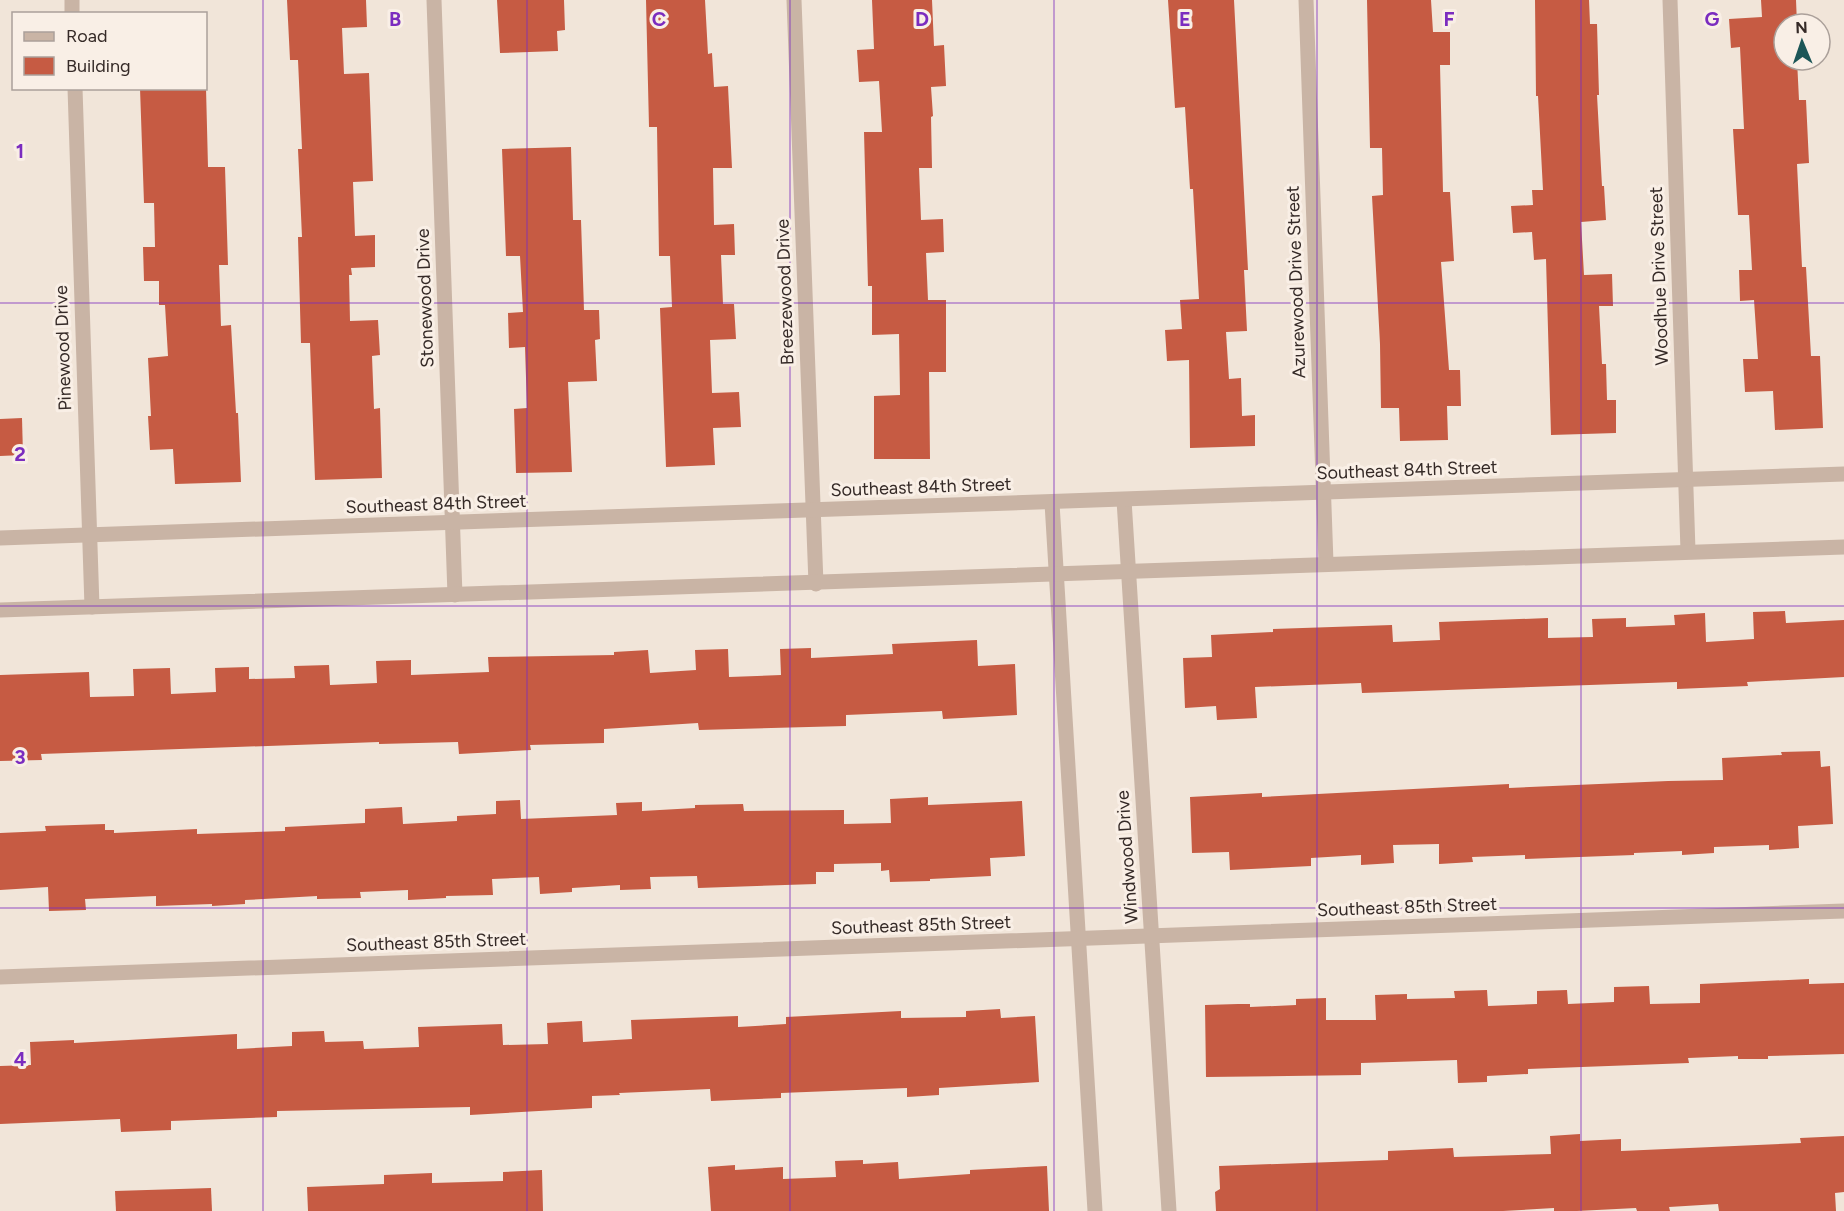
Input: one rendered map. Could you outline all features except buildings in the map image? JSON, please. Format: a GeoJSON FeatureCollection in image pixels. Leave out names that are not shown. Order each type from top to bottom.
{"type":"FeatureCollection","features":[{"type":"Feature","properties":{"kind":"street","name":"Stonewood Drive"},"geometry":{"type":"LineString","coordinates":[[434,0],[454,595]]}},
{"type":"Feature","properties":{"kind":"street","name":"Breezewood Drive"},"geometry":{"type":"LineString","coordinates":[[794,0],[816,584]]}},
{"type":"Feature","properties":{"kind":"street","name":"Azurewood Drive Street"},"geometry":{"type":"LineString","coordinates":[[1306,0],[1326,563]]}},
{"type":"Feature","properties":{"kind":"street","name":"Woodhue Drive Street"},"geometry":{"type":"LineString","coordinates":[[1670,0],[1688,551]]}},
{"type":"Feature","properties":{"kind":"street","name":"Pinewood Drive"},"geometry":{"type":"LineString","coordinates":[[75,90],[92,607]]}},
{"type":"Feature","properties":{"kind":"street","name":"Southeast 84th Street"},"geometry":{"type":"LineString","coordinates":[[0,538],[1844,474]]}},
{"type":"Feature","properties":{"kind":"street","name":"Windwood Drive"},"geometry":{"type":"LineString","coordinates":[[1124,500],[1169,1211]]}},
{"type":"Feature","properties":{"kind":"street"},"geometry":{"type":"LineString","coordinates":[[1052,503],[1095,1211]]}},
{"type":"Feature","properties":{"kind":"street"},"geometry":{"type":"LineString","coordinates":[[0,610],[816,584],[1129,573],[1326,563],[1844,547]]}},
{"type":"Feature","properties":{"kind":"street","name":"Southeast 85th Street"},"geometry":{"type":"LineString","coordinates":[[0,977],[1844,911]]}}]}
